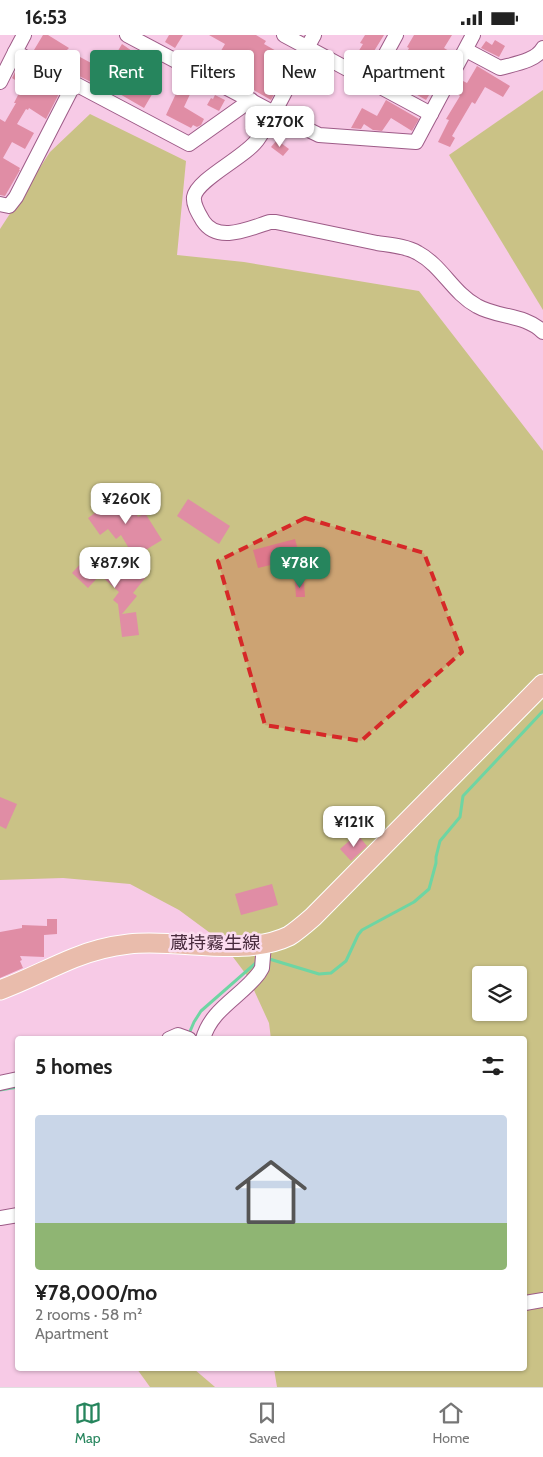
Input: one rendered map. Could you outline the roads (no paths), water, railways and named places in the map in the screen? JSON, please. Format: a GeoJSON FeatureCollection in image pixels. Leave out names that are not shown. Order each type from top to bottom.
{"type":"FeatureCollection","features":[{"type":"Feature","properties":{"kind":"main road","name":"蔵持霧生線"},"geometry":{"type":"LineString","coordinates":[[0,990],[74,958],[130,944],[154,943],[263,947],[288,936],[313,917],[543,684]]}},
{"type":"Feature","properties":{"kind":"street"},"geometry":{"type":"LineString","coordinates":[[16,50],[24,35]]}},
{"type":"Feature","properties":{"kind":"street"},"geometry":{"type":"LineString","coordinates":[[127,35],[319,135],[416,142],[473,35]]}},
{"type":"Feature","properties":{"kind":"street"},"geometry":{"type":"LineString","coordinates":[[284,35],[310,41],[344,63]]}},
{"type":"Feature","properties":{"kind":"street"},"geometry":{"type":"LineString","coordinates":[[388,50],[396,35]]}},
{"type":"Feature","properties":{"kind":"street"},"geometry":{"type":"LineString","coordinates":[[310,41],[274,113],[255,143],[205,181],[196,191],[195,205],[208,227],[218,233],[230,233],[276,222],[411,250],[432,262],[464,298],[471,303],[483,309],[526,320],[543,332]]}},
{"type":"Feature","properties":{"kind":"street"},"geometry":{"type":"LineString","coordinates":[[466,50],[500,68],[534,57],[543,48]]}},
{"type":"Feature","properties":{"kind":"street"},"geometry":{"type":"LineString","coordinates":[[0,82],[15,53]]}},
{"type":"Feature","properties":{"kind":"street"},"geometry":{"type":"LineString","coordinates":[[80,87],[189,144],[251,100]]}},
{"type":"Feature","properties":{"kind":"street"},"geometry":{"type":"LineString","coordinates":[[0,204],[9,206],[16,197],[68,95]]}},
{"type":"Feature","properties":{"kind":"street"},"geometry":{"type":"LineString","coordinates":[[396,95],[431,114]]}},
{"type":"Feature","properties":{"kind":"street"},"geometry":{"type":"LineString","coordinates":[[204,1036],[213,1018],[255,979],[262,968],[263,947]]}},
{"type":"Feature","properties":{"kind":"street"},"geometry":{"type":"LineString","coordinates":[[0,1083],[15,1080]]}},
{"type":"Feature","properties":{"kind":"street"},"geometry":{"type":"LineString","coordinates":[[0,1218],[15,1216]]}},
{"type":"Feature","properties":{"kind":"street"},"geometry":{"type":"LineString","coordinates":[[527,1303],[543,1300]]}},
{"type":"Feature","properties":{"kind":"waterway"},"geometry":{"type":"LineString","coordinates":[[266,958],[319,974],[331,973],[346,961],[362,930],[414,902],[429,889],[440,841],[460,817],[463,796],[543,711]]}},
{"type":"Feature","properties":{"kind":"waterway"},"geometry":{"type":"LineString","coordinates":[[188,1036],[201,1011],[258,961]]}},
{"type":"Feature","properties":{"kind":"waterway"},"geometry":{"type":"LineString","coordinates":[[0,1090],[15,1088]]}}]}
